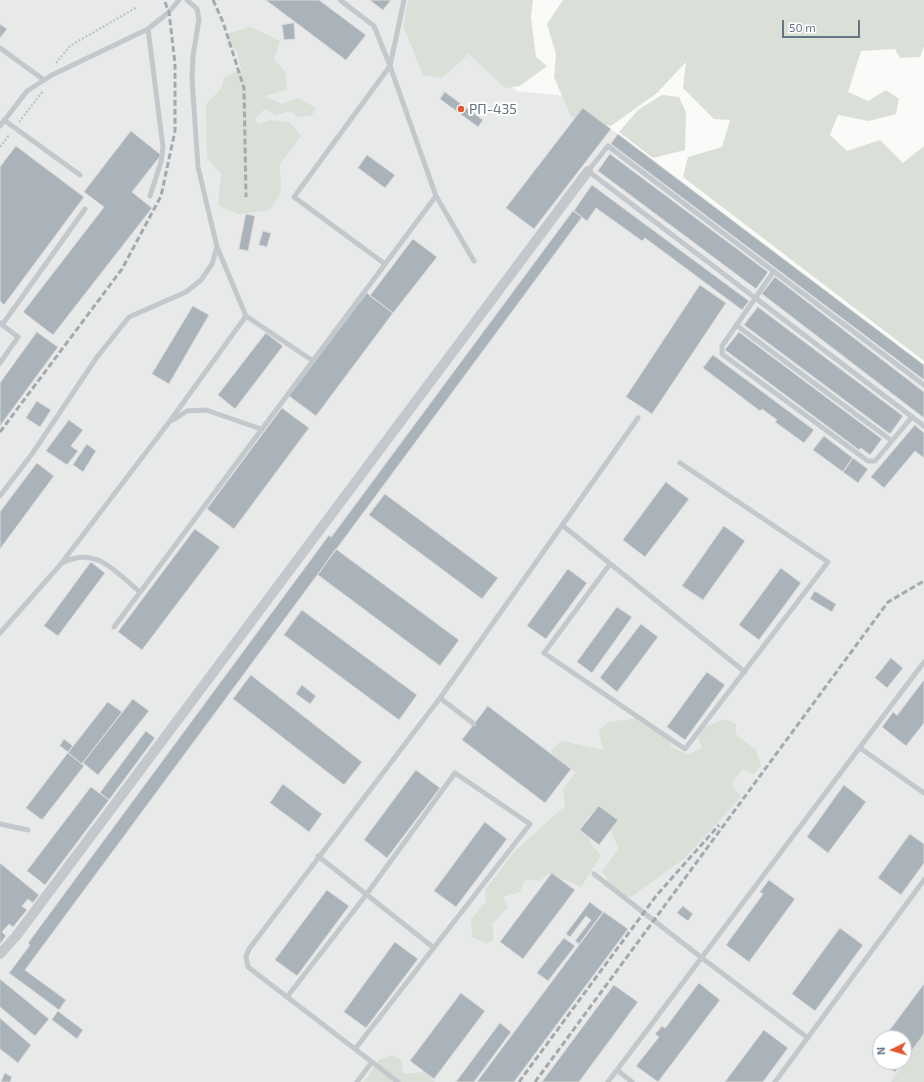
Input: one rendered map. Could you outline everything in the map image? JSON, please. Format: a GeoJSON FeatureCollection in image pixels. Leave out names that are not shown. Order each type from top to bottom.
{"type":"FeatureCollection","features":[{"type":"Feature","properties":{"kind":"street"},"geometry":{"type":"LineString","coordinates":[[0,954],[18,936],[588,171]]}},
{"type":"Feature","properties":{"kind":"lane"},"geometry":{"type":"LineString","coordinates":[[0,126],[27,91],[44,80],[148,28],[169,12],[179,0]]}},
{"type":"Feature","properties":{"kind":"lane"},"geometry":{"type":"LineString","coordinates":[[187,0],[196,9],[200,19],[193,56],[192,79],[198,167],[217,247],[246,316],[313,361]]}},
{"type":"Feature","properties":{"kind":"lane"},"geometry":{"type":"LineString","coordinates":[[340,0],[374,26],[390,66],[436,196],[474,261]]}},
{"type":"Feature","properties":{"kind":"lane"},"geometry":{"type":"LineString","coordinates":[[385,264],[294,197],[390,66],[404,0]]}},
{"type":"Feature","properties":{"kind":"lane"},"geometry":{"type":"LineString","coordinates":[[148,28],[163,147],[161,162],[150,196]]}},
{"type":"Feature","properties":{"kind":"lane"},"geometry":{"type":"LineString","coordinates":[[0,48],[44,80]]}},
{"type":"Feature","properties":{"kind":"lane"},"geometry":{"type":"LineString","coordinates":[[4,120],[80,175]]}},
{"type":"Feature","properties":{"kind":"lane"},"geometry":{"type":"LineString","coordinates":[[924,386],[608,146],[588,171],[924,426]]}},
{"type":"Feature","properties":{"kind":"lane"},"geometry":{"type":"LineString","coordinates":[[114,627],[436,196]]}},
{"type":"Feature","properties":{"kind":"lane"},"geometry":{"type":"LineString","coordinates":[[0,363],[18,337],[1,324],[85,209]]}},
{"type":"Feature","properties":{"kind":"lane"},"geometry":{"type":"LineString","coordinates":[[0,496],[32,454],[97,357],[129,317],[186,292],[201,280],[212,264],[217,247]]}},
{"type":"Feature","properties":{"kind":"lane"},"geometry":{"type":"LineString","coordinates":[[774,271],[722,346],[722,354],[868,461],[875,461],[912,417]]}},
{"type":"Feature","properties":{"kind":"lane"},"geometry":{"type":"LineString","coordinates":[[0,633],[60,565],[170,421],[246,316]]}},
{"type":"Feature","properties":{"kind":"lane"},"geometry":{"type":"LineString","coordinates":[[736,325],[892,441]]}},
{"type":"Feature","properties":{"kind":"lane"},"geometry":{"type":"LineString","coordinates":[[170,421],[187,411],[206,410],[262,429]]}},
{"type":"Feature","properties":{"kind":"lane"},"geometry":{"type":"LineString","coordinates":[[398,1082],[248,967],[246,957],[249,949],[318,856],[440,698],[638,418]]}},
{"type":"Feature","properties":{"kind":"lane"},"geometry":{"type":"LineString","coordinates":[[610,564],[544,653],[685,749],[828,562],[680,463]]}},
{"type":"Feature","properties":{"kind":"lane"},"geometry":{"type":"LineString","coordinates":[[562,525],[744,672]]}},
{"type":"Feature","properties":{"kind":"lane"},"geometry":{"type":"LineString","coordinates":[[60,565],[75,557],[88,556],[100,560],[140,592]]}},
{"type":"Feature","properties":{"kind":"lane"},"geometry":{"type":"LineString","coordinates":[[608,1082],[924,662]]}},
{"type":"Feature","properties":{"kind":"lane"},"geometry":{"type":"LineString","coordinates":[[440,698],[474,724]]}},
{"type":"Feature","properties":{"kind":"lane"},"geometry":{"type":"LineString","coordinates":[[860,748],[924,793]]}},
{"type":"Feature","properties":{"kind":"lane"},"geometry":{"type":"LineString","coordinates":[[287,997],[366,895],[455,773],[530,824],[355,1049]]}},
{"type":"Feature","properties":{"kind":"lane"},"geometry":{"type":"LineString","coordinates":[[0,824],[28,830]]}},
{"type":"Feature","properties":{"kind":"lane"},"geometry":{"type":"LineString","coordinates":[[318,856],[434,948]]}},
{"type":"Feature","properties":{"kind":"lane"},"geometry":{"type":"LineString","coordinates":[[594,874],[808,1038]]}},
{"type":"Feature","properties":{"kind":"lane"},"geometry":{"type":"LineString","coordinates":[[775,1082],[924,880]]}},
{"type":"Feature","properties":{"kind":"lane"},"geometry":{"type":"LineString","coordinates":[[357,1082],[372,1062]]}},
{"type":"Feature","properties":{"kind":"lane"},"geometry":{"type":"LineString","coordinates":[[617,1070],[632,1082]]}},
{"type":"Feature","properties":{"kind":"path"},"geometry":{"type":"LineString","coordinates":[[56,63],[70,46],[137,7]]}},
{"type":"Feature","properties":{"kind":"path"},"geometry":{"type":"LineString","coordinates":[[0,147],[43,90]]}},
{"type":"Feature","properties":{"kind":"shaded area"},"geometry":{"type":"Polygon","coordinates":[[[0,0],[408,0],[403,25],[442,78],[469,54],[517,91],[585,98],[611,129],[924,365],[924,1082],[0,1082],[0,0]]]}},
{"type":"Feature","properties":{"kind":"shaded area"},"geometry":{"type":"Polygon","coordinates":[[[408,0],[533,0],[531,17],[536,57],[547,66],[520,86],[505,88],[469,54],[442,78],[423,75],[403,25],[408,0]]]}},
{"type":"Feature","properties":{"kind":"shaded area"},"geometry":{"type":"Polygon","coordinates":[[[563,0],[924,0],[924,46],[920,57],[900,58],[895,49],[861,51],[848,92],[868,101],[886,90],[899,99],[896,114],[869,121],[838,115],[830,135],[847,151],[880,140],[903,163],[924,146],[924,361],[683,177],[688,157],[722,147],[730,120],[714,119],[683,88],[686,62],[657,93],[611,126],[571,117],[554,77],[556,54],[547,24],[563,0]]]}},
{"type":"Feature","properties":{"kind":"shaded area"},"geometry":{"type":"Polygon","coordinates":[[[251,27],[280,41],[274,59],[285,72],[287,90],[265,96],[282,104],[298,98],[316,108],[312,115],[297,117],[290,111],[275,115],[265,109],[255,118],[258,124],[271,120],[289,122],[301,136],[280,164],[281,193],[269,210],[239,214],[218,206],[221,174],[207,158],[206,105],[222,87],[224,78],[241,69],[237,51],[227,45],[230,33],[251,27]]]}},
{"type":"Feature","properties":{"kind":"shaded area"},"geometry":{"type":"Polygon","coordinates":[[[662,95],[679,97],[686,112],[685,150],[653,158],[619,132],[638,110],[662,95]]]}},
{"type":"Feature","properties":{"kind":"shaded area"},"geometry":{"type":"Polygon","coordinates":[[[639,718],[670,736],[671,747],[688,755],[702,748],[698,737],[704,727],[725,719],[736,724],[736,734],[756,750],[761,766],[754,774],[742,769],[732,784],[741,797],[684,859],[631,897],[617,894],[602,871],[619,849],[609,827],[612,819],[587,816],[591,844],[601,855],[581,887],[549,873],[540,881],[525,879],[520,892],[503,897],[508,907],[492,924],[494,939],[487,944],[472,937],[471,919],[486,902],[485,890],[514,852],[565,806],[563,789],[576,772],[553,762],[551,750],[561,741],[603,750],[599,731],[608,722],[639,718]]]}},
{"type":"Feature","properties":{"kind":"shaded area"},"geometry":{"type":"Polygon","coordinates":[[[924,1034],[924,1082],[891,1082],[899,1070],[912,1070],[912,1051],[924,1034]]]}},
{"type":"Feature","properties":{"kind":"shaded area"},"geometry":{"type":"Polygon","coordinates":[[[392,1055],[401,1060],[403,1074],[425,1072],[435,1082],[364,1082],[379,1060],[392,1055]]]}},
{"type":"Feature","properties":{"kind":"building"},"geometry":{"type":"Polygon","coordinates":[[[266,0],[319,0],[366,35],[346,60],[266,0]]]}},
{"type":"Feature","properties":{"kind":"building"},"geometry":{"type":"Polygon","coordinates":[[[370,0],[391,0],[383,10],[370,0]]]}},
{"type":"Feature","properties":{"kind":"building"},"geometry":{"type":"Polygon","coordinates":[[[294,23],[295,39],[284,40],[282,25],[294,23]]]}},
{"type":"Feature","properties":{"kind":"building"},"geometry":{"type":"Polygon","coordinates":[[[0,24],[7,29],[0,38],[0,24]]]}},
{"type":"Feature","properties":{"kind":"building","name":"РП-435"},"geometry":{"type":"Polygon","coordinates":[[[445,92],[483,120],[478,127],[440,99],[445,92]]]}},
{"type":"Feature","properties":{"kind":"building"},"geometry":{"type":"Polygon","coordinates":[[[583,108],[611,129],[534,229],[506,208],[583,108]]]}},
{"type":"Feature","properties":{"kind":"building"},"geometry":{"type":"Polygon","coordinates":[[[131,131],[161,155],[132,192],[152,208],[53,335],[23,312],[104,207],[84,192],[131,131]]]}},
{"type":"Feature","properties":{"kind":"building"},"geometry":{"type":"Polygon","coordinates":[[[618,134],[924,365],[924,380],[611,144],[618,134]]]}},
{"type":"Feature","properties":{"kind":"building"},"geometry":{"type":"Polygon","coordinates":[[[16,146],[84,197],[4,305],[0,301],[0,167],[16,146]]]}},
{"type":"Feature","properties":{"kind":"building"},"geometry":{"type":"Polygon","coordinates":[[[610,154],[768,272],[756,289],[598,171],[610,154]]]}},
{"type":"Feature","properties":{"kind":"building"},"geometry":{"type":"Polygon","coordinates":[[[367,155],[395,175],[385,188],[358,168],[367,155]]]}},
{"type":"Feature","properties":{"kind":"building"},"geometry":{"type":"Polygon","coordinates":[[[592,185],[749,301],[742,310],[645,238],[642,241],[596,208],[587,221],[574,211],[592,185]]]}},
{"type":"Feature","properties":{"kind":"building"},"geometry":{"type":"Polygon","coordinates":[[[573,211],[582,217],[25,970],[66,1000],[59,1010],[9,973],[30,945],[28,943],[329,535],[331,537],[573,211]]]}},
{"type":"Feature","properties":{"kind":"building"},"geometry":{"type":"Polygon","coordinates":[[[246,214],[255,216],[248,251],[239,249],[246,214]]]}},
{"type":"Feature","properties":{"kind":"building"},"geometry":{"type":"Polygon","coordinates":[[[263,231],[271,233],[267,247],[259,245],[263,231]]]}},
{"type":"Feature","properties":{"kind":"building"},"geometry":{"type":"Polygon","coordinates":[[[413,239],[437,257],[393,313],[370,296],[413,239]]]}},
{"type":"Feature","properties":{"kind":"building"},"geometry":{"type":"Polygon","coordinates":[[[775,277],[924,392],[924,418],[762,294],[775,277]]]}},
{"type":"Feature","properties":{"kind":"building"},"geometry":{"type":"Polygon","coordinates":[[[700,285],[726,303],[652,414],[626,397],[700,285]]]}},
{"type":"Feature","properties":{"kind":"building"},"geometry":{"type":"Polygon","coordinates":[[[367,293],[393,313],[316,416],[289,396],[367,293]]]}},
{"type":"Feature","properties":{"kind":"building"},"geometry":{"type":"Polygon","coordinates":[[[193,306],[209,315],[169,384],[152,374],[193,306]]]}},
{"type":"Feature","properties":{"kind":"building"},"geometry":{"type":"Polygon","coordinates":[[[758,307],[903,416],[890,434],[744,325],[758,307]]]}},
{"type":"Feature","properties":{"kind":"building"},"geometry":{"type":"Polygon","coordinates":[[[37,332],[58,347],[0,426],[0,383],[37,332]]]}},
{"type":"Feature","properties":{"kind":"building"},"geometry":{"type":"Polygon","coordinates":[[[739,332],[882,439],[870,455],[861,448],[859,450],[725,350],[739,332]]]}},
{"type":"Feature","properties":{"kind":"building"},"geometry":{"type":"Polygon","coordinates":[[[266,333],[283,346],[235,409],[218,395],[266,333]]]}},
{"type":"Feature","properties":{"kind":"building"},"geometry":{"type":"Polygon","coordinates":[[[713,355],[814,430],[804,443],[775,422],[777,420],[762,409],[760,411],[703,368],[713,355]]]}},
{"type":"Feature","properties":{"kind":"building"},"geometry":{"type":"Polygon","coordinates":[[[37,401],[51,410],[40,427],[26,418],[37,401]]]}},
{"type":"Feature","properties":{"kind":"building"},"geometry":{"type":"Polygon","coordinates":[[[282,408],[309,428],[234,529],[207,509],[282,408]]]}},
{"type":"Feature","properties":{"kind":"building"},"geometry":{"type":"Polygon","coordinates":[[[69,420],[83,430],[71,446],[78,451],[67,465],[46,451],[69,420]]]}},
{"type":"Feature","properties":{"kind":"building"},"geometry":{"type":"Polygon","coordinates":[[[915,425],[924,433],[924,458],[915,451],[884,488],[871,477],[915,425]]]}},
{"type":"Feature","properties":{"kind":"building"},"geometry":{"type":"Polygon","coordinates":[[[824,436],[853,458],[843,472],[813,450],[824,436]]]}},
{"type":"Feature","properties":{"kind":"building"},"geometry":{"type":"Polygon","coordinates":[[[87,444],[96,451],[83,472],[73,465],[87,444]]]}},
{"type":"Feature","properties":{"kind":"building"},"geometry":{"type":"Polygon","coordinates":[[[853,458],[868,469],[858,483],[843,472],[853,458]]]}},
{"type":"Feature","properties":{"kind":"building"},"geometry":{"type":"Polygon","coordinates":[[[37,463],[54,476],[0,549],[0,512],[37,463]]]}},
{"type":"Feature","properties":{"kind":"building"},"geometry":{"type":"Polygon","coordinates":[[[666,482],[689,499],[645,557],[623,540],[666,482]]]}},
{"type":"Feature","properties":{"kind":"building"},"geometry":{"type":"Polygon","coordinates":[[[385,494],[498,578],[482,599],[369,515],[385,494]]]}},
{"type":"Feature","properties":{"kind":"building"},"geometry":{"type":"Polygon","coordinates":[[[724,526],[745,541],[703,600],[682,586],[724,526]]]}},
{"type":"Feature","properties":{"kind":"building"},"geometry":{"type":"Polygon","coordinates":[[[195,529],[220,547],[142,650],[118,632],[195,529]]]}},
{"type":"Feature","properties":{"kind":"building"},"geometry":{"type":"Polygon","coordinates":[[[336,549],[459,640],[440,666],[318,575],[336,549]]]}},
{"type":"Feature","properties":{"kind":"building"},"geometry":{"type":"Polygon","coordinates":[[[91,562],[105,573],[58,636],[44,626],[91,562]]]}},
{"type":"Feature","properties":{"kind":"building"},"geometry":{"type":"Polygon","coordinates":[[[781,568],[801,583],[759,640],[739,625],[781,568]]]}},
{"type":"Feature","properties":{"kind":"building"},"geometry":{"type":"Polygon","coordinates":[[[568,569],[587,583],[546,639],[527,626],[568,569]]]}},
{"type":"Feature","properties":{"kind":"building"},"geometry":{"type":"Polygon","coordinates":[[[815,591],[836,604],[832,612],[810,599],[815,591]]]}},
{"type":"Feature","properties":{"kind":"building"},"geometry":{"type":"Polygon","coordinates":[[[617,607],[632,617],[592,673],[577,662],[617,607]]]}},
{"type":"Feature","properties":{"kind":"building"},"geometry":{"type":"Polygon","coordinates":[[[302,610],[417,695],[399,720],[284,635],[302,610]]]}},
{"type":"Feature","properties":{"kind":"building"},"geometry":{"type":"Polygon","coordinates":[[[641,624],[658,637],[617,692],[600,678],[641,624]]]}},
{"type":"Feature","properties":{"kind":"building"},"geometry":{"type":"Polygon","coordinates":[[[891,658],[903,668],[887,688],[875,678],[891,658]]]}},
{"type":"Feature","properties":{"kind":"building"},"geometry":{"type":"Polygon","coordinates":[[[707,672],[725,685],[685,740],[667,727],[707,672]]]}},
{"type":"Feature","properties":{"kind":"building"},"geometry":{"type":"Polygon","coordinates":[[[251,675],[362,762],[344,785],[233,699],[251,675]]]}},
{"type":"Feature","properties":{"kind":"building"},"geometry":{"type":"Polygon","coordinates":[[[924,680],[924,723],[906,746],[882,727],[893,712],[897,715],[924,680]]]}},
{"type":"Feature","properties":{"kind":"building"},"geometry":{"type":"Polygon","coordinates":[[[302,685],[316,696],[310,704],[296,694],[302,685]]]}},
{"type":"Feature","properties":{"kind":"building"},"geometry":{"type":"Polygon","coordinates":[[[133,699],[149,711],[98,775],[83,763],[133,699]]]}},
{"type":"Feature","properties":{"kind":"building"},"geometry":{"type":"Polygon","coordinates":[[[108,702],[122,712],[82,764],[68,753],[108,702]]]}},
{"type":"Feature","properties":{"kind":"building"},"geometry":{"type":"Polygon","coordinates":[[[488,706],[571,769],[545,803],[462,740],[488,706]]]}},
{"type":"Feature","properties":{"kind":"building"},"geometry":{"type":"Polygon","coordinates":[[[146,731],[155,738],[109,800],[100,793],[146,731]]]}},
{"type":"Feature","properties":{"kind":"building"},"geometry":{"type":"Polygon","coordinates":[[[64,739],[73,746],[68,752],[60,746],[64,739]]]}},
{"type":"Feature","properties":{"kind":"building"},"geometry":{"type":"Polygon","coordinates":[[[68,753],[84,766],[42,820],[26,808],[68,753]]]}},
{"type":"Feature","properties":{"kind":"building"},"geometry":{"type":"Polygon","coordinates":[[[416,770],[440,788],[387,858],[364,840],[416,770]]]}},
{"type":"Feature","properties":{"kind":"building"},"geometry":{"type":"Polygon","coordinates":[[[283,784],[322,814],[309,832],[270,803],[283,784]]]}},
{"type":"Feature","properties":{"kind":"building"},"geometry":{"type":"Polygon","coordinates":[[[844,785],[866,802],[828,853],[807,837],[844,785]]]}},
{"type":"Feature","properties":{"kind":"building"},"geometry":{"type":"Polygon","coordinates":[[[91,787],[109,800],[45,885],[27,871],[91,787]]]}},
{"type":"Feature","properties":{"kind":"building"},"geometry":{"type":"Polygon","coordinates":[[[599,806],[618,820],[599,845],[580,830],[599,806]]]}},
{"type":"Feature","properties":{"kind":"building"},"geometry":{"type":"Polygon","coordinates":[[[485,822],[507,839],[456,907],[434,891],[485,822]]]}},
{"type":"Feature","properties":{"kind":"building"},"geometry":{"type":"Polygon","coordinates":[[[910,834],[924,844],[924,863],[901,895],[878,878],[910,834]]]}},
{"type":"Feature","properties":{"kind":"building"},"geometry":{"type":"Polygon","coordinates":[[[0,863],[39,895],[33,903],[28,899],[22,906],[27,910],[13,927],[9,924],[2,932],[6,936],[0,944],[0,863]]]}},
{"type":"Feature","properties":{"kind":"building"},"geometry":{"type":"Polygon","coordinates":[[[552,873],[575,890],[523,959],[500,942],[552,873]]]}},
{"type":"Feature","properties":{"kind":"building"},"geometry":{"type":"Polygon","coordinates":[[[769,880],[795,899],[749,962],[726,945],[763,894],[760,892],[769,880]]]}},
{"type":"Feature","properties":{"kind":"building"},"geometry":{"type":"Polygon","coordinates":[[[327,890],[349,906],[297,976],[275,960],[327,890]]]}},
{"type":"Feature","properties":{"kind":"building"},"geometry":{"type":"Polygon","coordinates":[[[590,902],[603,912],[579,944],[575,941],[591,920],[586,916],[570,937],[566,934],[590,902]]]}},
{"type":"Feature","properties":{"kind":"building"},"geometry":{"type":"Polygon","coordinates":[[[683,906],[693,914],[688,921],[677,913],[683,906]]]}},
{"type":"Feature","properties":{"kind":"building"},"geometry":{"type":"Polygon","coordinates":[[[604,912],[628,929],[514,1082],[477,1082],[604,912]]]}},
{"type":"Feature","properties":{"kind":"building"},"geometry":{"type":"Polygon","coordinates":[[[840,928],[863,945],[815,1011],[792,994],[840,928]]]}},
{"type":"Feature","properties":{"kind":"building"},"geometry":{"type":"Polygon","coordinates":[[[564,938],[575,946],[548,981],[537,973],[564,938]]]}},
{"type":"Feature","properties":{"kind":"building"},"geometry":{"type":"Polygon","coordinates":[[[395,942],[418,959],[366,1028],[344,1012],[395,942]]]}},
{"type":"Feature","properties":{"kind":"building"},"geometry":{"type":"Polygon","coordinates":[[[0,979],[49,1019],[35,1036],[0,1007],[0,979]]]}},
{"type":"Feature","properties":{"kind":"building"},"geometry":{"type":"Polygon","coordinates":[[[699,983],[720,1000],[658,1082],[636,1066],[659,1037],[655,1034],[662,1026],[665,1028],[699,983]]]}},
{"type":"Feature","properties":{"kind":"building"},"geometry":{"type":"Polygon","coordinates":[[[924,984],[924,1034],[912,1050],[912,1030],[890,1030],[924,984]]]}},
{"type":"Feature","properties":{"kind":"building"},"geometry":{"type":"Polygon","coordinates":[[[614,985],[638,1002],[579,1082],[542,1082],[614,985]]]}},
{"type":"Feature","properties":{"kind":"building"},"geometry":{"type":"Polygon","coordinates":[[[461,993],[485,1011],[434,1079],[410,1061],[461,993]]]}},
{"type":"Feature","properties":{"kind":"building"},"geometry":{"type":"Polygon","coordinates":[[[58,1011],[83,1030],[77,1039],[52,1020],[58,1011]]]}},
{"type":"Feature","properties":{"kind":"building"},"geometry":{"type":"Polygon","coordinates":[[[0,1018],[31,1045],[18,1063],[0,1049],[0,1018]]]}},
{"type":"Feature","properties":{"kind":"building"},"geometry":{"type":"Polygon","coordinates":[[[500,1023],[511,1032],[474,1082],[456,1082],[500,1023]]]}},
{"type":"Feature","properties":{"kind":"building"},"geometry":{"type":"Polygon","coordinates":[[[764,1030],[788,1048],[763,1082],[725,1082],[764,1030]]]}},
{"type":"Feature","properties":{"kind":"building"},"geometry":{"type":"Polygon","coordinates":[[[5,1073],[12,1077],[10,1082],[1,1082],[5,1073]]]}},
{"type":"Feature","properties":{"kind":"railway"},"geometry":{"type":"LineString","coordinates":[[0,432],[122,269],[161,196],[175,131],[175,64],[169,12],[164,0]]}},
{"type":"Feature","properties":{"kind":"railway"},"geometry":{"type":"LineString","coordinates":[[213,0],[223,22],[244,88],[246,197]]}},
{"type":"Feature","properties":{"kind":"railway"},"geometry":{"type":"LineString","coordinates":[[535,1082],[888,602],[924,581]]}},
{"type":"Feature","properties":{"kind":"railway"},"geometry":{"type":"LineString","coordinates":[[519,1082],[656,896],[719,825]]}},
{"type":"Feature","properties":{"kind":"place","name":"РП-435"},"geometry":{"type":"Point","coordinates":[461,109]}}]}
